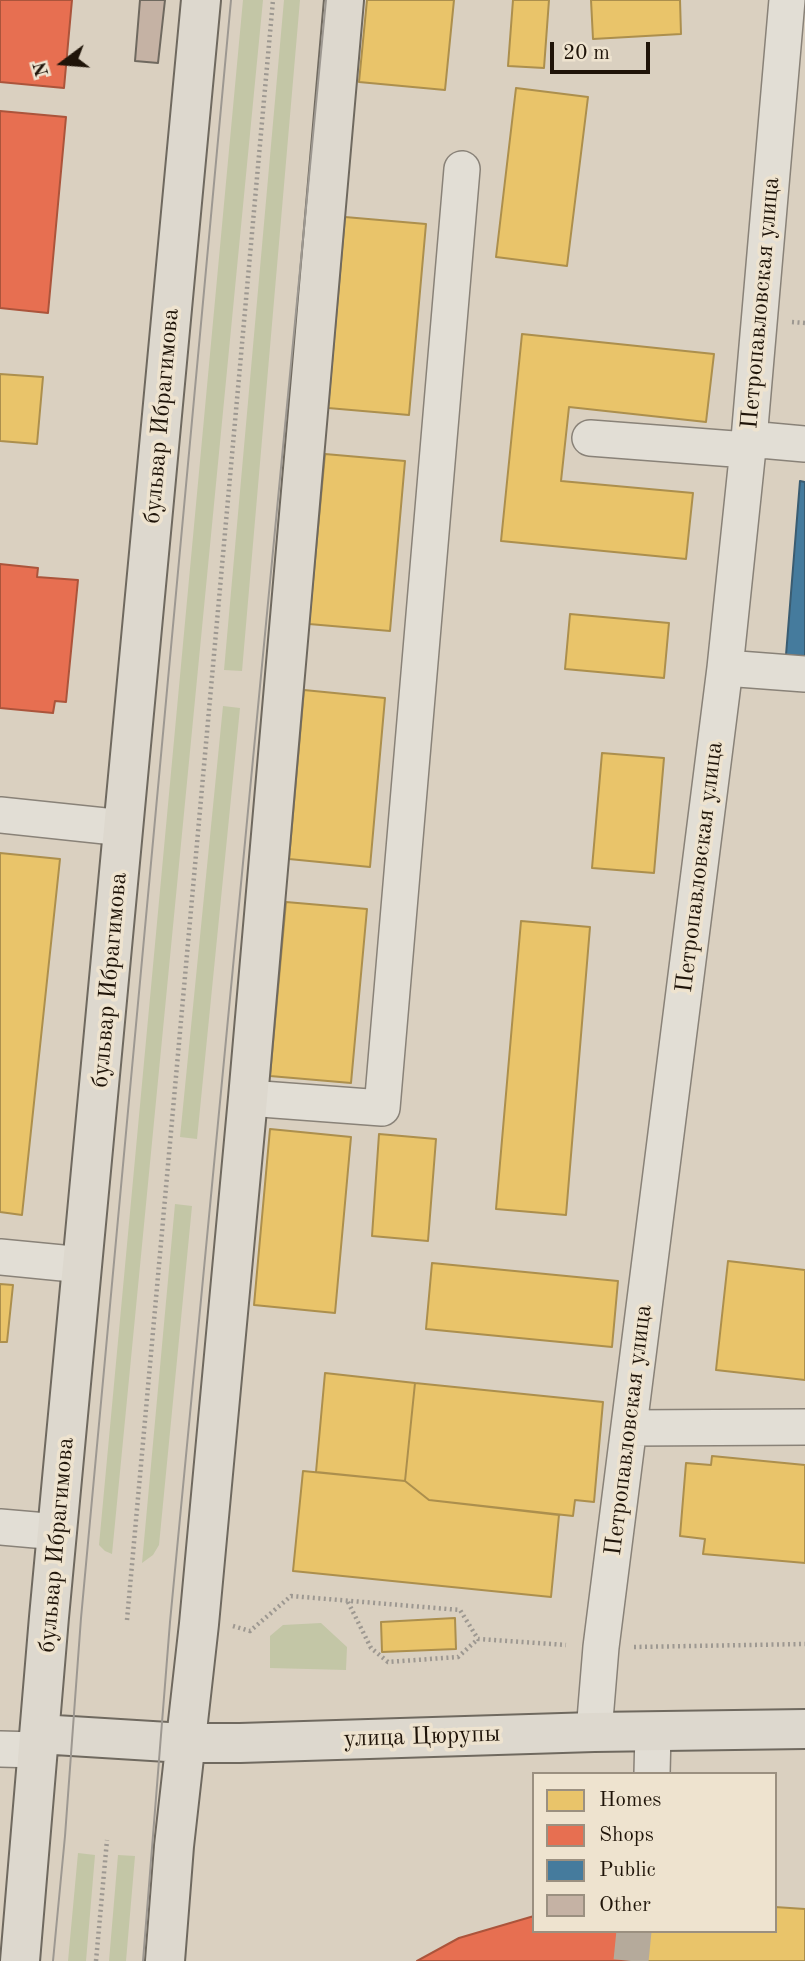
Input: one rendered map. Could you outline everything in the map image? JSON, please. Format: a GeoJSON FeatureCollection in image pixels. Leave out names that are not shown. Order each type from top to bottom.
{"type":"FeatureCollection","features":[{"type":"Feature","properties":{"kind":"main road","name":"бульвар Ибрагимова"},"geometry":{"type":"LineString","coordinates":[[20,1961],[201,0]]}},
{"type":"Feature","properties":{"kind":"main road"},"geometry":{"type":"LineString","coordinates":[[165,1961],[248,1098],[344,0]]}},
{"type":"Feature","properties":{"kind":"main road","name":"улица Цюрупы"},"geometry":{"type":"LineString","coordinates":[[39,1742],[253,1743],[594,1732],[805,1729]]}},
{"type":"Feature","properties":{"kind":"street","name":"Петропавловская улица"},"geometry":{"type":"LineString","coordinates":[[594,1732],[601,1647],[726,668],[787,0]]}},
{"type":"Feature","properties":{"kind":"street"},"geometry":{"type":"LineString","coordinates":[[248,1098],[382,1108],[461,169]]}},
{"type":"Feature","properties":{"kind":"street"},"geometry":{"type":"LineString","coordinates":[[590,438],[748,445],[805,444]]}},
{"type":"Feature","properties":{"kind":"street"},"geometry":{"type":"LineString","coordinates":[[726,668],[805,674]]}},
{"type":"Feature","properties":{"kind":"street"},"geometry":{"type":"LineString","coordinates":[[0,815],[124,828]]}},
{"type":"Feature","properties":{"kind":"street"},"geometry":{"type":"LineString","coordinates":[[0,1257],[83,1265]]}},
{"type":"Feature","properties":{"kind":"street"},"geometry":{"type":"LineString","coordinates":[[630,1428],[805,1427]]}},
{"type":"Feature","properties":{"kind":"street"},"geometry":{"type":"LineString","coordinates":[[0,1528],[58,1532]]}},
{"type":"Feature","properties":{"kind":"street"},"geometry":{"type":"LineString","coordinates":[[652,1772],[653,1731]]}},
{"type":"Feature","properties":{"kind":"street"},"geometry":{"type":"LineString","coordinates":[[0,1749],[39,1742]]}},
{"type":"Feature","properties":{"kind":"path"},"geometry":{"type":"LineString","coordinates":[[127,1620],[273,0]]}},
{"type":"Feature","properties":{"kind":"path"},"geometry":{"type":"LineString","coordinates":[[232,1625],[250,1631],[291,1596],[460,1610],[478,1639]]}},
{"type":"Feature","properties":{"kind":"path"},"geometry":{"type":"LineString","coordinates":[[347,1601],[371,1648],[388,1662],[458,1657],[478,1639],[601,1647],[805,1644]]}},
{"type":"Feature","properties":{"kind":"path"},"geometry":{"type":"LineString","coordinates":[[96,1961],[107,1840]]}},
{"type":"Feature","properties":{"kind":"green space"},"geometry":{"type":"Polygon","coordinates":[[[243,0],[263,0],[112,1554],[99,1545],[243,0]]]}},
{"type":"Feature","properties":{"kind":"green space"},"geometry":{"type":"Polygon","coordinates":[[[284,0],[300,0],[242,671],[224,670],[284,0]]]}},
{"type":"Feature","properties":{"kind":"green space"},"geometry":{"type":"Polygon","coordinates":[[[223,706],[240,708],[197,1139],[180,1137],[223,706]]]}},
{"type":"Feature","properties":{"kind":"green space"},"geometry":{"type":"Polygon","coordinates":[[[175,1204],[192,1206],[159,1545],[153,1555],[142,1563],[175,1204]]]}},
{"type":"Feature","properties":{"kind":"green space"},"geometry":{"type":"Polygon","coordinates":[[[321,1623],[347,1647],[346,1670],[270,1668],[270,1636],[283,1625],[321,1623]]]}},
{"type":"Feature","properties":{"kind":"green space"},"geometry":{"type":"Polygon","coordinates":[[[78,1853],[95,1855],[86,1961],[68,1961],[78,1853]]]}},
{"type":"Feature","properties":{"kind":"green space"},"geometry":{"type":"Polygon","coordinates":[[[118,1855],[135,1856],[126,1961],[109,1961],[118,1855]]]}},
{"type":"Feature","properties":{"kind":"building: Homes"},"geometry":{"type":"Polygon","coordinates":[[[367,0],[454,0],[445,90],[359,82],[367,0]]]}},
{"type":"Feature","properties":{"kind":"building: Homes"},"geometry":{"type":"Polygon","coordinates":[[[513,0],[549,0],[544,68],[508,66],[513,0]]]}},
{"type":"Feature","properties":{"kind":"building: Homes"},"geometry":{"type":"Polygon","coordinates":[[[591,0],[680,0],[681,34],[593,39],[591,0]]]}},
{"type":"Feature","properties":{"kind":"building: Homes"},"geometry":{"type":"Polygon","coordinates":[[[516,88],[588,97],[567,266],[496,257],[516,88]]]}},
{"type":"Feature","properties":{"kind":"building: Homes"},"geometry":{"type":"Polygon","coordinates":[[[345,217],[426,224],[409,415],[328,408],[345,217]]]}},
{"type":"Feature","properties":{"kind":"building: Homes"},"geometry":{"type":"Polygon","coordinates":[[[522,334],[714,354],[706,422],[569,407],[561,481],[693,493],[686,559],[501,541],[522,334]]]}},
{"type":"Feature","properties":{"kind":"building: Homes"},"geometry":{"type":"Polygon","coordinates":[[[0,374],[43,377],[37,444],[0,441],[0,374]]]}},
{"type":"Feature","properties":{"kind":"building: Homes"},"geometry":{"type":"Polygon","coordinates":[[[325,454],[405,461],[390,631],[309,624],[325,454]]]}},
{"type":"Feature","properties":{"kind":"building: Homes"},"geometry":{"type":"Polygon","coordinates":[[[570,614],[669,623],[664,678],[565,669],[570,614]]]}},
{"type":"Feature","properties":{"kind":"building: Homes"},"geometry":{"type":"Polygon","coordinates":[[[304,690],[385,698],[370,867],[289,859],[304,690]]]}},
{"type":"Feature","properties":{"kind":"building: Homes"},"geometry":{"type":"Polygon","coordinates":[[[602,753],[664,758],[654,873],[592,868],[602,753]]]}},
{"type":"Feature","properties":{"kind":"building: Homes"},"geometry":{"type":"Polygon","coordinates":[[[0,853],[60,859],[22,1215],[0,1212],[0,853]]]}},
{"type":"Feature","properties":{"kind":"building: Homes"},"geometry":{"type":"Polygon","coordinates":[[[286,902],[367,909],[351,1083],[270,1076],[286,902]]]}},
{"type":"Feature","properties":{"kind":"building: Homes"},"geometry":{"type":"Polygon","coordinates":[[[521,921],[590,927],[566,1215],[496,1209],[521,921]]]}},
{"type":"Feature","properties":{"kind":"building: Homes"},"geometry":{"type":"Polygon","coordinates":[[[270,1129],[351,1137],[335,1313],[254,1305],[270,1129]]]}},
{"type":"Feature","properties":{"kind":"building: Homes"},"geometry":{"type":"Polygon","coordinates":[[[379,1134],[436,1139],[428,1241],[372,1236],[379,1134]]]}},
{"type":"Feature","properties":{"kind":"building: Homes"},"geometry":{"type":"Polygon","coordinates":[[[728,1261],[805,1270],[805,1380],[716,1370],[728,1261]]]}},
{"type":"Feature","properties":{"kind":"building: Homes"},"geometry":{"type":"Polygon","coordinates":[[[432,1263],[618,1281],[612,1347],[426,1329],[432,1263]]]}},
{"type":"Feature","properties":{"kind":"building: Homes"},"geometry":{"type":"Polygon","coordinates":[[[0,1284],[13,1285],[7,1342],[0,1342],[0,1284]]]}},
{"type":"Feature","properties":{"kind":"building: Homes"},"geometry":{"type":"Polygon","coordinates":[[[325,1373],[415,1383],[405,1481],[316,1472],[325,1373]]]}},
{"type":"Feature","properties":{"kind":"building: Homes"},"geometry":{"type":"Polygon","coordinates":[[[415,1383],[603,1402],[594,1502],[575,1500],[573,1516],[429,1500],[405,1481],[415,1383]]]}},
{"type":"Feature","properties":{"kind":"building: Homes"},"geometry":{"type":"Polygon","coordinates":[[[712,1456],[805,1465],[805,1563],[703,1554],[705,1539],[680,1536],[686,1463],[711,1465],[712,1456]]]}},
{"type":"Feature","properties":{"kind":"building: Homes"},"geometry":{"type":"Polygon","coordinates":[[[303,1471],[405,1481],[429,1500],[559,1515],[551,1597],[293,1571],[303,1471]]]}},
{"type":"Feature","properties":{"kind":"building: Homes"},"geometry":{"type":"Polygon","coordinates":[[[455,1618],[456,1649],[382,1652],[381,1622],[455,1618]]]}},
{"type":"Feature","properties":{"kind":"building: Homes"},"geometry":{"type":"Polygon","coordinates":[[[777,1907],[805,1909],[805,1961],[637,1961],[640,1933],[777,1933],[777,1907]]]}},
{"type":"Feature","properties":{"kind":"building: Shops"},"geometry":{"type":"Polygon","coordinates":[[[0,0],[72,0],[64,88],[0,82],[0,0]]]}},
{"type":"Feature","properties":{"kind":"building: Shops"},"geometry":{"type":"Polygon","coordinates":[[[0,111],[66,117],[48,313],[0,308],[0,111]]]}},
{"type":"Feature","properties":{"kind":"building: Shops"},"geometry":{"type":"Polygon","coordinates":[[[0,564],[38,568],[37,577],[78,580],[66,702],[55,701],[53,713],[0,708],[0,564]]]}},
{"type":"Feature","properties":{"kind":"building: Shops"},"geometry":{"type":"Polygon","coordinates":[[[532,1917],[532,1933],[640,1933],[637,1961],[417,1961],[459,1938],[532,1917]]]}},
{"type":"Feature","properties":{"kind":"building: Public"},"geometry":{"type":"Polygon","coordinates":[[[800,481],[805,482],[805,656],[786,655],[800,481]]]}},
{"type":"Feature","properties":{"kind":"building: Other"},"geometry":{"type":"Polygon","coordinates":[[[140,0],[165,0],[158,63],[135,61],[140,0]]]}},
{"type":"Feature","properties":{"kind":"tunnel"},"geometry":{"type":"LineString","coordinates":[[631,1961],[634,1933]]}},
{"type":"Feature","properties":{"kind":"tram line"},"geometry":{"type":"LineString","coordinates":[[53,1961],[81,1618],[231,0]]}},
{"type":"Feature","properties":{"kind":"tram line"},"geometry":{"type":"LineString","coordinates":[[143,1961],[170,1622],[326,0]]}}]}
